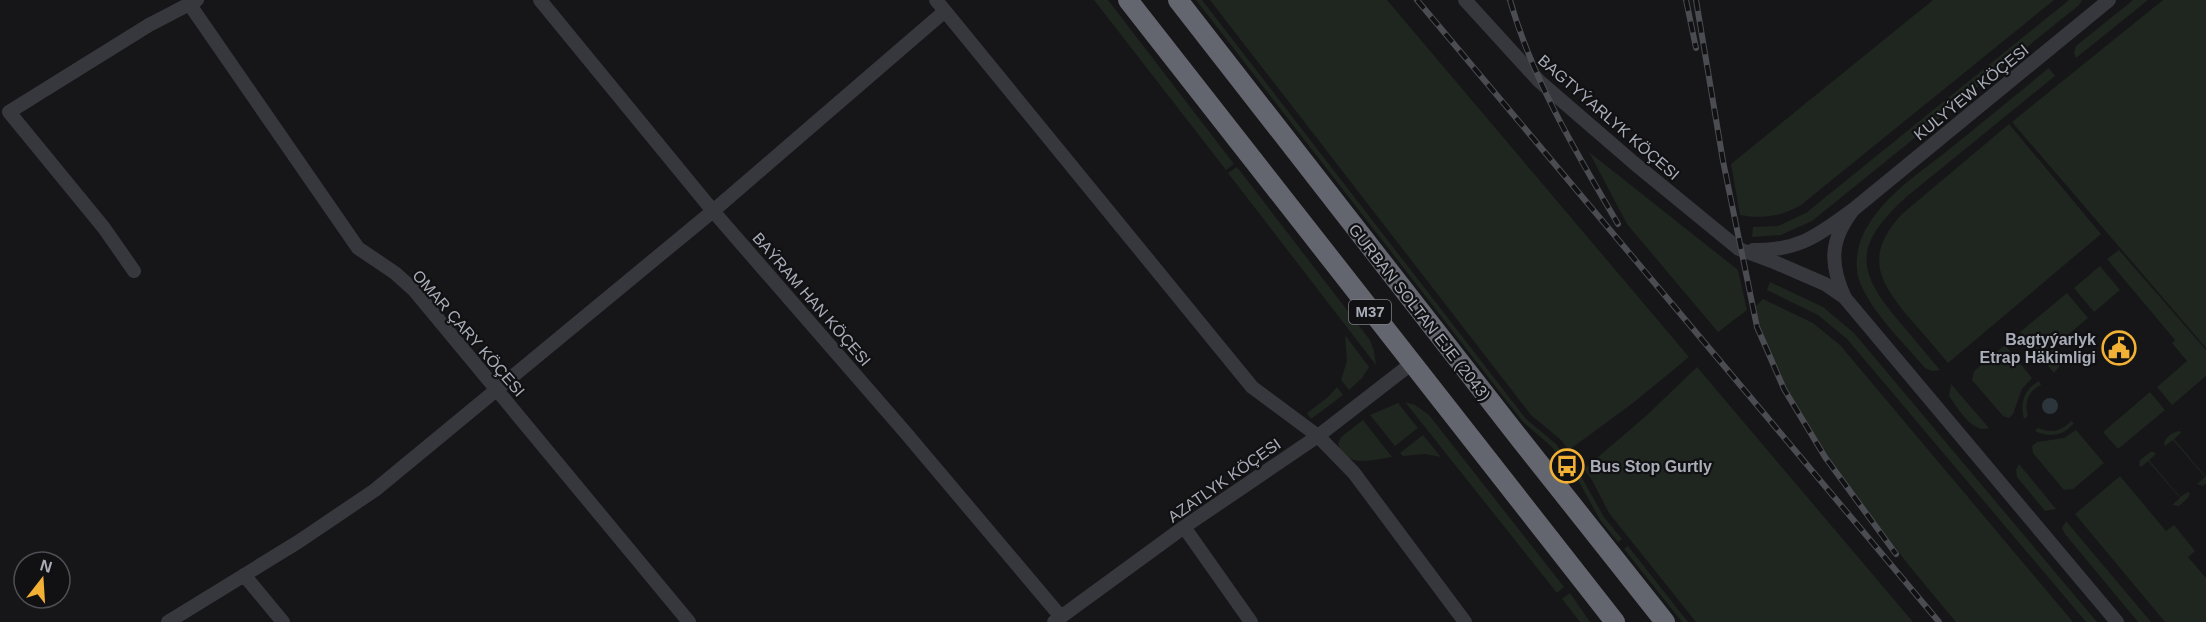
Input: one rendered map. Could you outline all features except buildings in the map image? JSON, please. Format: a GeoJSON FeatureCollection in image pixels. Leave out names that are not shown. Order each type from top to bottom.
{"type":"FeatureCollection","features":[{"type":"Feature","properties":{"kind":"highway","name":"M37"},"geometry":{"type":"LineString","coordinates":[[1128,0],[1615,622]]}},
{"type":"Feature","properties":{"kind":"highway","name":"GURBAN SOLTAN EJE (2043)"},"geometry":{"type":"LineString","coordinates":[[1178,0],[1665,622]]}},
{"type":"Feature","properties":{"kind":"street","name":"BAÝRAM HAN KÖÇESI"},"geometry":{"type":"LineString","coordinates":[[540,0],[713,211],[905,432],[1058,620]]}},
{"type":"Feature","properties":{"kind":"street","name":"BAGTYÝARLYK KÖÇESI"},"geometry":{"type":"LineString","coordinates":[[1465,0],[1539,81],[1634,163],[1740,249],[1825,284],[1845,298]]}},
{"type":"Feature","properties":{"kind":"street","name":"KULYÝEW KÖÇESI"},"geometry":{"type":"LineString","coordinates":[[1854,209],[2109,0]]}},
{"type":"Feature","properties":{"kind":"street"},"geometry":{"type":"LineString","coordinates":[[134,271],[104,228],[5,113],[149,25],[193,3]]}},
{"type":"Feature","properties":{"kind":"street","name":"OMAR ÇARY KÖÇESI"},"geometry":{"type":"LineString","coordinates":[[193,3],[358,248],[395,273],[414,290],[689,622]]}},
{"type":"Feature","properties":{"kind":"street"},"geometry":{"type":"LineString","coordinates":[[168,622],[375,490],[713,211],[941,5],[1251,387],[1318,436],[1354,473],[1465,622]]}},
{"type":"Feature","properties":{"kind":"street"},"geometry":{"type":"LineString","coordinates":[[1740,249],[1769,250],[1803,243],[1854,209]]}},
{"type":"Feature","properties":{"kind":"street"},"geometry":{"type":"LineString","coordinates":[[1854,209],[1842,224],[1835,250],[1836,273],[1845,298],[2118,622]]}},
{"type":"Feature","properties":{"kind":"street","name":"AZATLYK KÖÇESI"},"geometry":{"type":"LineString","coordinates":[[1058,620],[1184,527],[1318,436],[1411,364]]}},
{"type":"Feature","properties":{"kind":"street"},"geometry":{"type":"LineString","coordinates":[[1184,527],[1251,622]]}},
{"type":"Feature","properties":{"kind":"street"},"geometry":{"type":"LineString","coordinates":[[244,574],[284,622]]}},
{"type":"Feature","properties":{"kind":"shaded area"},"geometry":{"type":"Polygon","coordinates":[[[1094,0],[1108,0],[1234,164],[1226,170],[1094,0]]]}},
{"type":"Feature","properties":{"kind":"shaded area"},"geometry":{"type":"Polygon","coordinates":[[[1196,0],[1202,0],[1526,419],[1556,444],[1564,455],[1560,458],[1552,447],[1523,422],[1196,0]]]}},
{"type":"Feature","properties":{"kind":"shaded area"},"geometry":{"type":"Polygon","coordinates":[[[1210,0],[1387,0],[1689,357],[1633,403],[1569,450],[1560,439],[1531,415],[1210,0]]]}},
{"type":"Feature","properties":{"kind":"shaded area"},"geometry":{"type":"Polygon","coordinates":[[[1933,0],[2054,0],[1801,205],[1771,216],[1740,215],[1731,164],[1933,0]]]}},
{"type":"Feature","properties":{"kind":"shaded area"},"geometry":{"type":"Polygon","coordinates":[[[2069,0],[2082,0],[2079,5],[1812,221],[1781,235],[1752,237],[1753,227],[1778,226],[1806,213],[2069,0]]]}},
{"type":"Feature","properties":{"kind":"shaded area"},"geometry":{"type":"Polygon","coordinates":[[[2133,0],[2148,0],[2076,58],[2074,53],[2076,46],[2133,0]]]}},
{"type":"Feature","properties":{"kind":"shaded area"},"geometry":{"type":"Polygon","coordinates":[[[2163,0],[2206,0],[2206,348],[2012,122],[2163,0]]]}},
{"type":"Feature","properties":{"kind":"shaded area"},"geometry":{"type":"Polygon","coordinates":[[[2049,68],[2055,76],[1905,198],[1877,229],[1870,243],[1867,257],[1868,271],[1874,285],[1884,302],[1940,370],[1932,371],[1925,368],[1887,325],[1862,288],[1857,263],[1862,236],[1884,204],[1902,186],[2049,68]]]}},
{"type":"Feature","properties":{"kind":"shaded area"},"geometry":{"type":"Polygon","coordinates":[[[2009,124],[2101,234],[1948,363],[1900,306],[1884,281],[1879,256],[1882,243],[1902,214],[2009,124]]]}},
{"type":"Feature","properties":{"kind":"shaded area"},"geometry":{"type":"Polygon","coordinates":[[[1589,152],[1738,270],[1747,310],[1718,332],[1627,224],[1589,152]]]}},
{"type":"Feature","properties":{"kind":"shaded area"},"geometry":{"type":"Polygon","coordinates":[[[1237,167],[1370,340],[1376,365],[1228,173],[1237,167]]]}},
{"type":"Feature","properties":{"kind":"shaded area"},"geometry":{"type":"Polygon","coordinates":[[[2119,250],[2206,350],[2206,376],[2172,405],[2157,387],[2187,361],[2172,343],[2175,340],[2107,259],[2119,250]]]}},
{"type":"Feature","properties":{"kind":"shaded area"},"geometry":{"type":"Polygon","coordinates":[[[2100,266],[2120,290],[2094,312],[2074,288],[2100,266]]]}},
{"type":"Feature","properties":{"kind":"shaded area"},"geometry":{"type":"Polygon","coordinates":[[[1770,282],[1823,307],[1854,333],[2097,622],[2086,622],[1847,339],[1818,315],[1767,290],[1770,282]]]}},
{"type":"Feature","properties":{"kind":"shaded area"},"geometry":{"type":"Polygon","coordinates":[[[2067,293],[2088,318],[2053,347],[2060,357],[2059,367],[2054,373],[2020,332],[2067,293]]]}},
{"type":"Feature","properties":{"kind":"shaded area"},"geometry":{"type":"Polygon","coordinates":[[[1763,299],[1813,323],[1840,345],[2073,622],[1956,622],[1852,492],[1814,437],[1778,372],[1762,334],[1755,307],[1763,299]]]}},
{"type":"Feature","properties":{"kind":"shaded area"},"geometry":{"type":"Polygon","coordinates":[[[1345,335],[1369,367],[1362,378],[1349,390],[1341,380],[1347,361],[1345,335]]]}},
{"type":"Feature","properties":{"kind":"shaded area"},"geometry":{"type":"Polygon","coordinates":[[[2005,345],[2032,378],[2022,389],[2013,414],[2009,418],[2003,416],[1972,380],[1974,371],[2005,345]]]}},
{"type":"Feature","properties":{"kind":"shaded area"},"geometry":{"type":"Polygon","coordinates":[[[1697,367],[1913,622],[1696,622],[1609,513],[1584,469],[1646,416],[1697,367]]]}},
{"type":"Feature","properties":{"kind":"shaded area"},"geometry":{"type":"Polygon","coordinates":[[[2039,381],[2041,385],[2033,390],[2028,398],[2028,416],[2024,419],[2024,397],[2039,381]]]}},
{"type":"Feature","properties":{"kind":"shaded area"},"geometry":{"type":"Polygon","coordinates":[[[1951,384],[1989,428],[1977,427],[1966,419],[1949,396],[1951,384]]]}},
{"type":"Feature","properties":{"kind":"shaded area"},"geometry":{"type":"Polygon","coordinates":[[[1337,387],[1343,395],[1311,419],[1307,413],[1337,387]]]}},
{"type":"Feature","properties":{"kind":"shaded area"},"geometry":{"type":"Polygon","coordinates":[[[2150,392],[2165,410],[2118,449],[2103,432],[2150,392]]]}},
{"type":"Feature","properties":{"kind":"shaded area"},"geometry":{"type":"Polygon","coordinates":[[[2050,398],[2058,406],[2050,414],[2042,406],[2050,398]]]}},
{"type":"Feature","properties":{"kind":"shaded area"},"geometry":{"type":"Polygon","coordinates":[[[1405,402],[1415,405],[1429,415],[1564,587],[1557,593],[1405,402]]]}},
{"type":"Feature","properties":{"kind":"shaded area"},"geometry":{"type":"Polygon","coordinates":[[[1398,403],[1418,428],[1395,446],[1370,415],[1398,403]]]}},
{"type":"Feature","properties":{"kind":"shaded area"},"geometry":{"type":"Polygon","coordinates":[[[1363,420],[1392,457],[1360,461],[1347,457],[1342,452],[1338,444],[1341,437],[1363,420]]]}},
{"type":"Feature","properties":{"kind":"shaded area"},"geometry":{"type":"Polygon","coordinates":[[[2071,421],[2074,423],[2061,433],[2046,435],[2035,431],[2038,428],[2047,431],[2056,430],[2071,421]]]}},
{"type":"Feature","properties":{"kind":"shaded area"},"geometry":{"type":"Polygon","coordinates":[[[2076,430],[2104,463],[2073,489],[2064,490],[2033,453],[2032,446],[2037,442],[2064,438],[2076,430]]]}},
{"type":"Feature","properties":{"kind":"shaded area"},"geometry":{"type":"Polygon","coordinates":[[[2180,431],[2181,433],[2174,439],[2206,477],[2206,483],[2203,486],[2197,484],[2205,477],[2173,440],[2165,446],[2164,444],[2170,435],[2180,431]]]}},
{"type":"Feature","properties":{"kind":"shaded area"},"geometry":{"type":"Polygon","coordinates":[[[1423,435],[1441,457],[1425,454],[1403,456],[1400,453],[1423,435]]]}},
{"type":"Feature","properties":{"kind":"shaded area"},"geometry":{"type":"Polygon","coordinates":[[[2150,452],[2156,454],[2149,460],[2180,497],[2190,493],[2179,506],[2172,505],[2180,498],[2148,461],[2141,467],[2139,465],[2140,460],[2150,452]]]}},
{"type":"Feature","properties":{"kind":"shaded area"},"geometry":{"type":"Polygon","coordinates":[[[2019,464],[2056,509],[2045,511],[2017,477],[2016,470],[2019,464]]]}},
{"type":"Feature","properties":{"kind":"shaded area"},"geometry":{"type":"Polygon","coordinates":[[[1581,476],[1604,517],[1622,539],[1618,542],[1600,520],[1577,478],[1581,476]]]}},
{"type":"Feature","properties":{"kind":"shaded area"},"geometry":{"type":"Polygon","coordinates":[[[2120,476],[2166,531],[2174,525],[2195,551],[2188,557],[2206,578],[2206,622],[2165,622],[2075,514],[2120,476]]]}},
{"type":"Feature","properties":{"kind":"shaded area"},"geometry":{"type":"Polygon","coordinates":[[[2066,521],[2151,622],[2138,622],[2065,534],[2062,528],[2066,521]]]}},
{"type":"Feature","properties":{"kind":"shaded area"},"geometry":{"type":"Polygon","coordinates":[[[1628,546],[1688,622],[1682,622],[1624,549],[1628,546]]]}},
{"type":"Feature","properties":{"kind":"shaded area"},"geometry":{"type":"Polygon","coordinates":[[[1570,593],[1590,622],[1580,622],[1562,599],[1570,593]]]}},
{"type":"Feature","properties":{"kind":"railway"},"geometry":{"type":"LineString","coordinates":[[1417,0],[1939,622]]}},
{"type":"Feature","properties":{"kind":"railway"},"geometry":{"type":"LineString","coordinates":[[1510,0],[1543,87],[1571,143],[1618,224]]}},
{"type":"Feature","properties":{"kind":"railway"},"geometry":{"type":"LineString","coordinates":[[1686,0],[1696,48]]}},
{"type":"Feature","properties":{"kind":"railway"},"geometry":{"type":"LineString","coordinates":[[1696,0],[1723,161],[1757,327],[1784,389],[1825,457],[1896,554]]}},
{"type":"Feature","properties":{"kind":"place","name":"Bagtyýarlyk Etrap Häkimligi"},"geometry":{"type":"Point","coordinates":[2119,348]}},
{"type":"Feature","properties":{"kind":"place","name":"Bus Stop Gurtly"},"geometry":{"type":"Point","coordinates":[1567,466]}}]}
